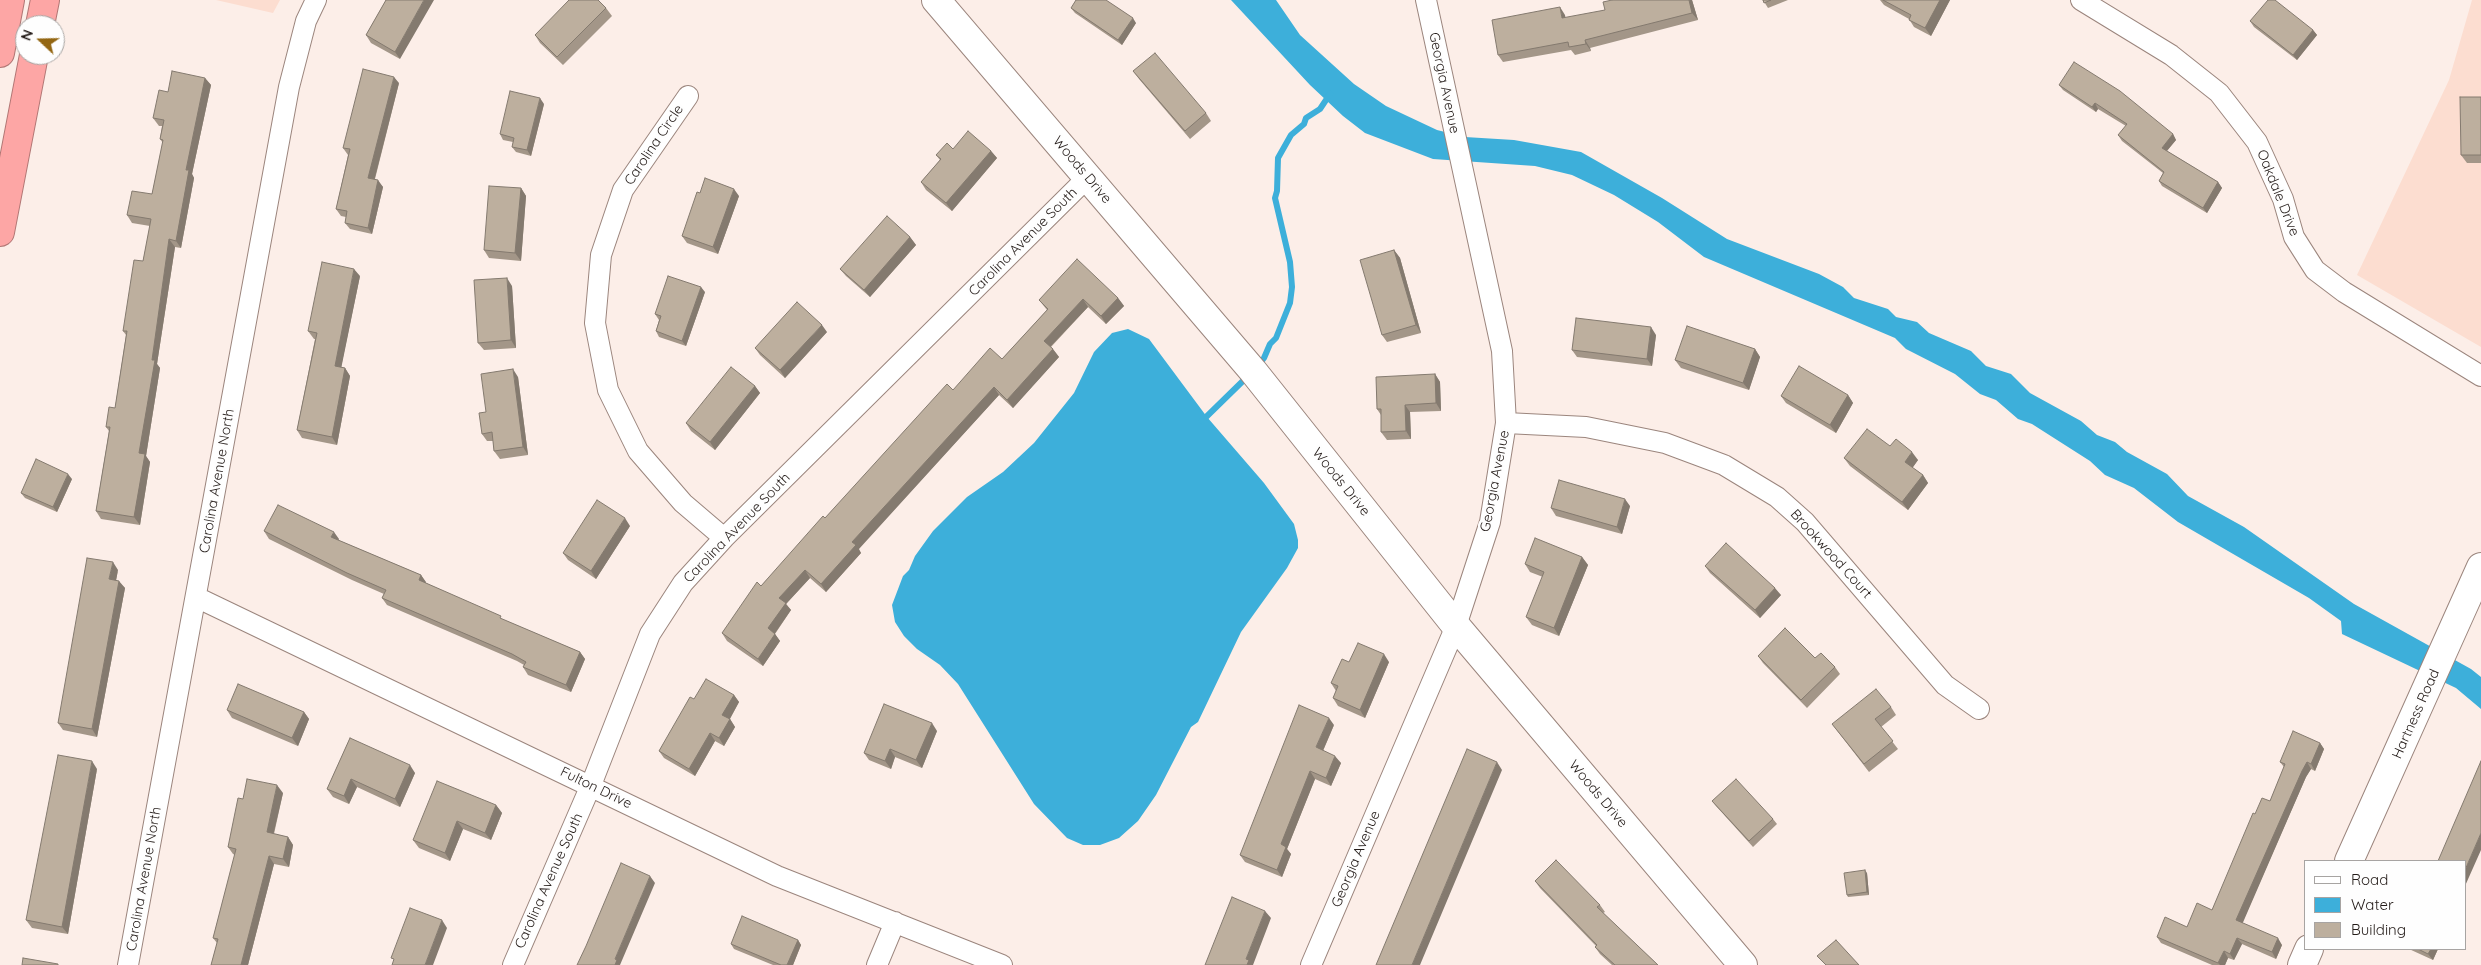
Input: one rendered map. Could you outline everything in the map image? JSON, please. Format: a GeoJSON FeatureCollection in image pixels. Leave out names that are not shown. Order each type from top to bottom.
{"type":"FeatureCollection","features":[{"type":"Feature","properties":{"kind":"highway"},"geometry":{"type":"LineString","coordinates":[[0,53],[10,0]]}},
{"type":"Feature","properties":{"kind":"highway"},"geometry":{"type":"LineString","coordinates":[[42,15],[45,0]]}},
{"type":"Feature","properties":{"kind":"highway"},"geometry":{"type":"LineString","coordinates":[[0,232],[32,65]]}},
{"type":"Feature","properties":{"kind":"street","name":"Carolina Avenue North"},"geometry":{"type":"LineString","coordinates":[[128,965],[289,87],[306,21],[316,0]]}},
{"type":"Feature","properties":{"kind":"street","name":"Woods Drive"},"geometry":{"type":"LineString","coordinates":[[936,0],[1253,372],[1456,626],[1743,965]]}},
{"type":"Feature","properties":{"kind":"street","name":"Georgia Avenue"},"geometry":{"type":"LineString","coordinates":[[1311,965],[1456,626],[1490,522],[1506,423],[1502,350],[1426,0]]}},
{"type":"Feature","properties":{"kind":"street","name":"Oakdale Drive"},"geometry":{"type":"LineString","coordinates":[[2081,0],[2170,54],[2219,93],[2257,142],[2283,199],[2294,237],[2315,270],[2344,292],[2481,376]]}},
{"type":"Feature","properties":{"kind":"street","name":"Carolina Circle"},"geometry":{"type":"LineString","coordinates":[[688,96],[623,190],[601,255],[595,323],[608,390],[638,451],[683,503],[724,538]]}},
{"type":"Feature","properties":{"kind":"street","name":"Carolina Avenue South"},"geometry":{"type":"LineString","coordinates":[[512,965],[591,785],[650,634],[683,583],[724,538],[1088,177]]}},
{"type":"Feature","properties":{"kind":"street","name":"Brookwood Court"},"geometry":{"type":"LineString","coordinates":[[1506,423],[1586,427],[1665,443],[1724,465],[1777,497],[1805,522],[1945,685],[1979,709]]}},
{"type":"Feature","properties":{"kind":"street","name":"Hartness Road"},"geometry":{"type":"LineString","coordinates":[[2349,860],[2481,567]]}},
{"type":"Feature","properties":{"kind":"street","name":"Fulton Drive"},"geometry":{"type":"LineString","coordinates":[[196,597],[591,785],[777,876],[1002,965]]}},
{"type":"Feature","properties":{"kind":"street"},"geometry":{"type":"LineString","coordinates":[[877,965],[895,922]]}},
{"type":"Feature","properties":{"kind":"street"},"geometry":{"type":"LineString","coordinates":[[2302,965],[2309,950]]}},
{"type":"Feature","properties":{"kind":"shaded area"},"geometry":{"type":"Polygon","coordinates":[[[216,0],[280,0],[273,13],[216,0]]]}},
{"type":"Feature","properties":{"kind":"shaded area"},"geometry":{"type":"Polygon","coordinates":[[[2472,0],[2481,0],[2481,347],[2357,275],[2449,80],[2472,0]]]}},
{"type":"Feature","properties":{"kind":"water"},"geometry":{"type":"Polygon","coordinates":[[[1231,0],[1276,0],[1300,35],[1354,84],[1386,106],[1437,130],[1465,137],[1514,140],[1581,152],[1662,198],[1727,239],[1819,274],[1843,287],[1854,298],[1888,309],[1896,317],[1917,322],[1929,333],[1971,351],[1986,366],[2011,374],[2030,393],[2081,421],[2097,435],[2115,442],[2127,452],[2167,474],[2188,496],[2244,527],[2354,604],[2471,669],[2481,677],[2481,709],[2456,688],[2342,634],[2341,621],[2309,598],[2178,522],[2134,488],[2105,475],[2090,461],[2032,424],[2018,419],[1996,400],[1980,394],[1955,374],[1906,349],[1895,338],[1704,257],[1658,222],[1614,195],[1572,175],[1535,166],[1433,159],[1365,133],[1343,116],[1310,85],[1231,0]]]}},
{"type":"Feature","properties":{"kind":"water"},"geometry":{"type":"Polygon","coordinates":[[[1128,329],[1149,339],[1207,417],[1264,483],[1294,524],[1298,548],[1287,568],[1241,632],[1198,722],[1191,727],[1156,795],[1138,821],[1119,838],[1100,845],[1083,845],[1067,838],[1034,804],[958,684],[940,665],[917,649],[904,636],[895,622],[892,605],[903,576],[909,570],[915,556],[933,531],[967,497],[1003,472],[1034,443],[1074,393],[1094,352],[1112,333],[1128,329]]]}},
{"type":"Feature","properties":{"kind":"building"},"geometry":{"type":"Polygon","coordinates":[[[386,0],[424,0],[395,52],[366,35],[386,0]]]}},
{"type":"Feature","properties":{"kind":"building"},"geometry":{"type":"Polygon","coordinates":[[[569,0],[598,0],[606,8],[557,57],[535,35],[569,0]]]}},
{"type":"Feature","properties":{"kind":"building"},"geometry":{"type":"Polygon","coordinates":[[[1076,0],[1106,0],[1133,18],[1118,40],[1071,8],[1076,0]]]}},
{"type":"Feature","properties":{"kind":"building"},"geometry":{"type":"Polygon","coordinates":[[[1612,0],[1689,0],[1692,13],[1585,40],[1586,44],[1569,47],[1568,42],[1498,55],[1492,20],[1560,7],[1562,18],[1605,10],[1603,2],[1612,0]]]}},
{"type":"Feature","properties":{"kind":"building"},"geometry":{"type":"Polygon","coordinates":[[[1883,0],[1940,0],[1925,28],[1909,20],[1911,15],[1883,0]]]}},
{"type":"Feature","properties":{"kind":"building"},"geometry":{"type":"Polygon","coordinates":[[[2268,0],[2275,0],[2313,30],[2293,55],[2250,21],[2268,0]]]}},
{"type":"Feature","properties":{"kind":"building"},"geometry":{"type":"Polygon","coordinates":[[[1155,53],[1206,113],[1185,131],[1133,71],[1155,53]]]}},
{"type":"Feature","properties":{"kind":"building"},"geometry":{"type":"Polygon","coordinates":[[[2074,62],[2120,91],[2173,134],[2162,148],[2218,182],[2203,208],[2159,181],[2164,172],[2118,135],[2127,124],[2095,103],[2092,107],[2059,85],[2074,62]]]}},
{"type":"Feature","properties":{"kind":"building"},"geometry":{"type":"Polygon","coordinates":[[[363,69],[394,77],[368,178],[378,180],[368,228],[345,223],[347,211],[336,209],[350,149],[343,148],[363,69]]]}},
{"type":"Feature","properties":{"kind":"building"},"geometry":{"type":"Polygon","coordinates":[[[172,71],[205,78],[186,170],[189,170],[176,241],[169,239],[152,360],[155,360],[139,453],[145,454],[134,517],[96,511],[110,427],[106,427],[109,407],[115,408],[127,331],[123,331],[134,260],[143,261],[151,219],[127,215],[132,191],[152,194],[163,140],[160,139],[164,120],[153,118],[159,90],[168,92],[172,71]]]}},
{"type":"Feature","properties":{"kind":"building"},"geometry":{"type":"Polygon","coordinates":[[[510,91],[540,98],[527,150],[512,147],[514,138],[500,134],[510,91]]]}},
{"type":"Feature","properties":{"kind":"building"},"geometry":{"type":"Polygon","coordinates":[[[2460,97],[2481,97],[2481,155],[2461,155],[2460,97]]]}},
{"type":"Feature","properties":{"kind":"building"},"geometry":{"type":"Polygon","coordinates":[[[968,131],[991,151],[946,203],[921,182],[941,159],[936,155],[947,143],[953,149],[968,131]]]}},
{"type":"Feature","properties":{"kind":"building"},"geometry":{"type":"Polygon","coordinates":[[[705,178],[734,189],[713,247],[682,236],[697,192],[700,193],[705,178]]]}},
{"type":"Feature","properties":{"kind":"building"},"geometry":{"type":"Polygon","coordinates":[[[489,186],[521,188],[515,253],[484,250],[489,186]]]}},
{"type":"Feature","properties":{"kind":"building"},"geometry":{"type":"Polygon","coordinates":[[[887,216],[910,237],[864,290],[840,269],[887,216]]]}},
{"type":"Feature","properties":{"kind":"building"},"geometry":{"type":"Polygon","coordinates":[[[1394,250],[1416,325],[1382,335],[1360,260],[1394,250]]]}},
{"type":"Feature","properties":{"kind":"building"},"geometry":{"type":"Polygon","coordinates":[[[1077,259],[1118,298],[1101,316],[1083,299],[1044,341],[1053,349],[1007,400],[994,387],[852,542],[856,545],[821,584],[805,570],[779,598],[786,603],[768,628],[775,634],[758,659],[722,633],[757,582],[761,586],[823,516],[825,518],[947,384],[953,390],[990,348],[1002,359],[1048,309],[1039,300],[1077,259]]]}},
{"type":"Feature","properties":{"kind":"building"},"geometry":{"type":"Polygon","coordinates":[[[322,262],[354,269],[335,366],[345,368],[332,437],[297,430],[317,333],[308,331],[322,262]]]}},
{"type":"Feature","properties":{"kind":"building"},"geometry":{"type":"Polygon","coordinates":[[[668,276],[701,287],[682,341],[656,331],[661,316],[655,314],[668,276]]]}},
{"type":"Feature","properties":{"kind":"building"},"geometry":{"type":"Polygon","coordinates":[[[507,278],[511,340],[478,343],[474,280],[507,278]]]}},
{"type":"Feature","properties":{"kind":"building"},"geometry":{"type":"Polygon","coordinates":[[[797,302],[822,325],[780,370],[755,348],[797,302]]]}},
{"type":"Feature","properties":{"kind":"building"},"geometry":{"type":"Polygon","coordinates":[[[1576,318],[1651,327],[1647,359],[1572,350],[1576,318]]]}},
{"type":"Feature","properties":{"kind":"building"},"geometry":{"type":"Polygon","coordinates":[[[1687,326],[1755,349],[1743,383],[1675,360],[1687,326]]]}},
{"type":"Feature","properties":{"kind":"building"},"geometry":{"type":"Polygon","coordinates":[[[1799,366],[1848,395],[1830,425],[1781,396],[1799,366]]]}},
{"type":"Feature","properties":{"kind":"building"},"geometry":{"type":"Polygon","coordinates":[[[731,367],[755,386],[710,442],[686,423],[731,367]]]}},
{"type":"Feature","properties":{"kind":"building"},"geometry":{"type":"Polygon","coordinates":[[[513,369],[523,447],[494,451],[492,432],[482,434],[479,413],[486,412],[481,374],[513,369]]]}},
{"type":"Feature","properties":{"kind":"building"},"geometry":{"type":"Polygon","coordinates":[[[1435,374],[1436,403],[1405,405],[1406,431],[1381,432],[1381,409],[1377,409],[1376,377],[1435,374]]]}},
{"type":"Feature","properties":{"kind":"building"},"geometry":{"type":"Polygon","coordinates":[[[1867,429],[1890,446],[1896,439],[1912,452],[1905,462],[1923,475],[1902,502],[1844,458],[1867,429]]]}},
{"type":"Feature","properties":{"kind":"building"},"geometry":{"type":"Polygon","coordinates":[[[36,459],[68,474],[53,507],[21,493],[36,459]]]}},
{"type":"Feature","properties":{"kind":"building"},"geometry":{"type":"Polygon","coordinates":[[[1559,480],[1625,499],[1617,527],[1551,508],[1559,480]]]}},
{"type":"Feature","properties":{"kind":"building"},"geometry":{"type":"Polygon","coordinates":[[[597,500],[625,518],[591,571],[563,553],[597,500]]]}},
{"type":"Feature","properties":{"kind":"building"},"geometry":{"type":"Polygon","coordinates":[[[278,505],[334,532],[331,537],[421,575],[419,580],[501,616],[500,618],[580,652],[566,685],[523,667],[526,662],[512,654],[382,598],[386,590],[347,573],[264,531],[278,505]]]}},
{"type":"Feature","properties":{"kind":"building"},"geometry":{"type":"Polygon","coordinates":[[[1535,538],[1582,557],[1554,628],[1526,617],[1544,572],[1525,564],[1535,538]]]}},
{"type":"Feature","properties":{"kind":"building"},"geometry":{"type":"Polygon","coordinates":[[[1726,543],[1775,588],[1755,610],[1705,566],[1726,543]]]}},
{"type":"Feature","properties":{"kind":"building"},"geometry":{"type":"Polygon","coordinates":[[[87,558],[113,562],[109,579],[119,581],[92,729],[58,723],[87,558]]]}},
{"type":"Feature","properties":{"kind":"building"},"geometry":{"type":"Polygon","coordinates":[[[1785,628],[1815,658],[1821,653],[1835,667],[1801,700],[1758,656],[1785,628]]]}},
{"type":"Feature","properties":{"kind":"building"},"geometry":{"type":"Polygon","coordinates":[[[1358,643],[1384,654],[1360,710],[1333,698],[1338,686],[1331,683],[1342,659],[1349,662],[1358,643]]]}},
{"type":"Feature","properties":{"kind":"building"},"geometry":{"type":"Polygon","coordinates":[[[706,679],[734,695],[722,715],[730,719],[719,738],[710,733],[689,769],[659,751],[690,697],[694,699],[706,679]]]}},
{"type":"Feature","properties":{"kind":"building"},"geometry":{"type":"Polygon","coordinates":[[[238,684],[304,712],[292,738],[227,710],[238,684]]]}},
{"type":"Feature","properties":{"kind":"building"},"geometry":{"type":"Polygon","coordinates":[[[1876,689],[1891,707],[1875,719],[1893,741],[1864,764],[1832,724],[1876,689]]]}},
{"type":"Feature","properties":{"kind":"building"},"geometry":{"type":"Polygon","coordinates":[[[884,704],[932,723],[916,760],[890,749],[885,761],[864,753],[884,704]]]}},
{"type":"Feature","properties":{"kind":"building"},"geometry":{"type":"Polygon","coordinates":[[[1299,705],[1329,718],[1316,747],[1335,756],[1326,778],[1310,771],[1281,844],[1286,847],[1277,870],[1240,855],[1299,705]]]}},
{"type":"Feature","properties":{"kind":"building"},"geometry":{"type":"Polygon","coordinates":[[[2293,731],[2320,743],[2311,764],[2307,762],[2302,771],[2236,920],[2278,938],[2272,952],[2237,938],[2230,954],[2224,951],[2218,963],[2157,937],[2165,917],[2187,927],[2197,903],[2212,910],[2253,813],[2255,814],[2262,798],[2270,801],[2285,764],[2280,762],[2293,731]]]}},
{"type":"Feature","properties":{"kind":"building"},"geometry":{"type":"Polygon","coordinates":[[[350,738],[410,765],[395,799],[351,779],[344,796],[327,789],[350,738]]]}},
{"type":"Feature","properties":{"kind":"building"},"geometry":{"type":"Polygon","coordinates":[[[1467,749],[1497,762],[1412,965],[1376,965],[1467,749]]]}},
{"type":"Feature","properties":{"kind":"building"},"geometry":{"type":"Polygon","coordinates":[[[58,755],[92,761],[62,927],[26,920],[58,755]]]}},
{"type":"Feature","properties":{"kind":"building"},"geometry":{"type":"Polygon","coordinates":[[[2481,761],[2481,833],[2466,868],[2466,860],[2438,860],[2481,761]]]}},
{"type":"Feature","properties":{"kind":"building"},"geometry":{"type":"Polygon","coordinates":[[[247,779],[277,785],[267,832],[288,837],[283,859],[269,856],[241,965],[211,965],[218,939],[213,938],[236,849],[228,847],[238,798],[243,799],[247,779]]]}},
{"type":"Feature","properties":{"kind":"building"},"geometry":{"type":"Polygon","coordinates":[[[1736,779],[1773,819],[1749,841],[1712,801],[1736,779]]]}},
{"type":"Feature","properties":{"kind":"building"},"geometry":{"type":"Polygon","coordinates":[[[437,781],[496,805],[485,833],[457,821],[445,853],[413,840],[437,781]]]}},
{"type":"Feature","properties":{"kind":"building"},"geometry":{"type":"Polygon","coordinates":[[[1556,860],[1600,905],[1597,907],[1658,965],[1615,965],[1595,947],[1597,945],[1535,881],[1556,860]]]}},
{"type":"Feature","properties":{"kind":"building"},"geometry":{"type":"Polygon","coordinates":[[[621,863],[650,876],[615,959],[617,960],[615,965],[577,965],[586,946],[621,863]]]}},
{"type":"Feature","properties":{"kind":"building"},"geometry":{"type":"Polygon","coordinates":[[[1865,870],[1867,892],[1847,895],[1844,873],[1865,870]]]}},
{"type":"Feature","properties":{"kind":"building"},"geometry":{"type":"Polygon","coordinates":[[[1232,897],[1265,911],[1246,959],[1249,960],[1247,965],[1205,965],[1232,897]]]}},
{"type":"Feature","properties":{"kind":"building"},"geometry":{"type":"Polygon","coordinates":[[[410,908],[442,920],[425,965],[392,965],[394,959],[391,958],[410,908]]]}},
{"type":"Feature","properties":{"kind":"building"},"geometry":{"type":"Polygon","coordinates":[[[742,916],[798,940],[787,965],[781,965],[731,944],[742,916]]]}},
{"type":"Feature","properties":{"kind":"building"},"geometry":{"type":"Polygon","coordinates":[[[1836,940],[1859,965],[1826,965],[1817,956],[1836,940]]]}},
{"type":"Feature","properties":{"kind":"building"},"geometry":{"type":"Polygon","coordinates":[[[2420,950],[2430,950],[2428,954],[2420,950]]]}},
{"type":"Feature","properties":{"kind":"building"},"geometry":{"type":"Polygon","coordinates":[[[23,958],[58,964],[58,965],[22,965],[23,958]]]}},
{"type":"Feature","properties":{"kind":"waterway"},"geometry":{"type":"LineString","coordinates":[[1257,367],[1264,358],[1270,344],[1276,338],[1290,303],[1292,287],[1290,262],[1275,198],[1278,158],[1291,135],[1304,124],[1306,118],[1320,109],[1330,94]]}},
{"type":"Feature","properties":{"kind":"waterway"},"geometry":{"type":"LineString","coordinates":[[1202,421],[1248,376]]}}]}
